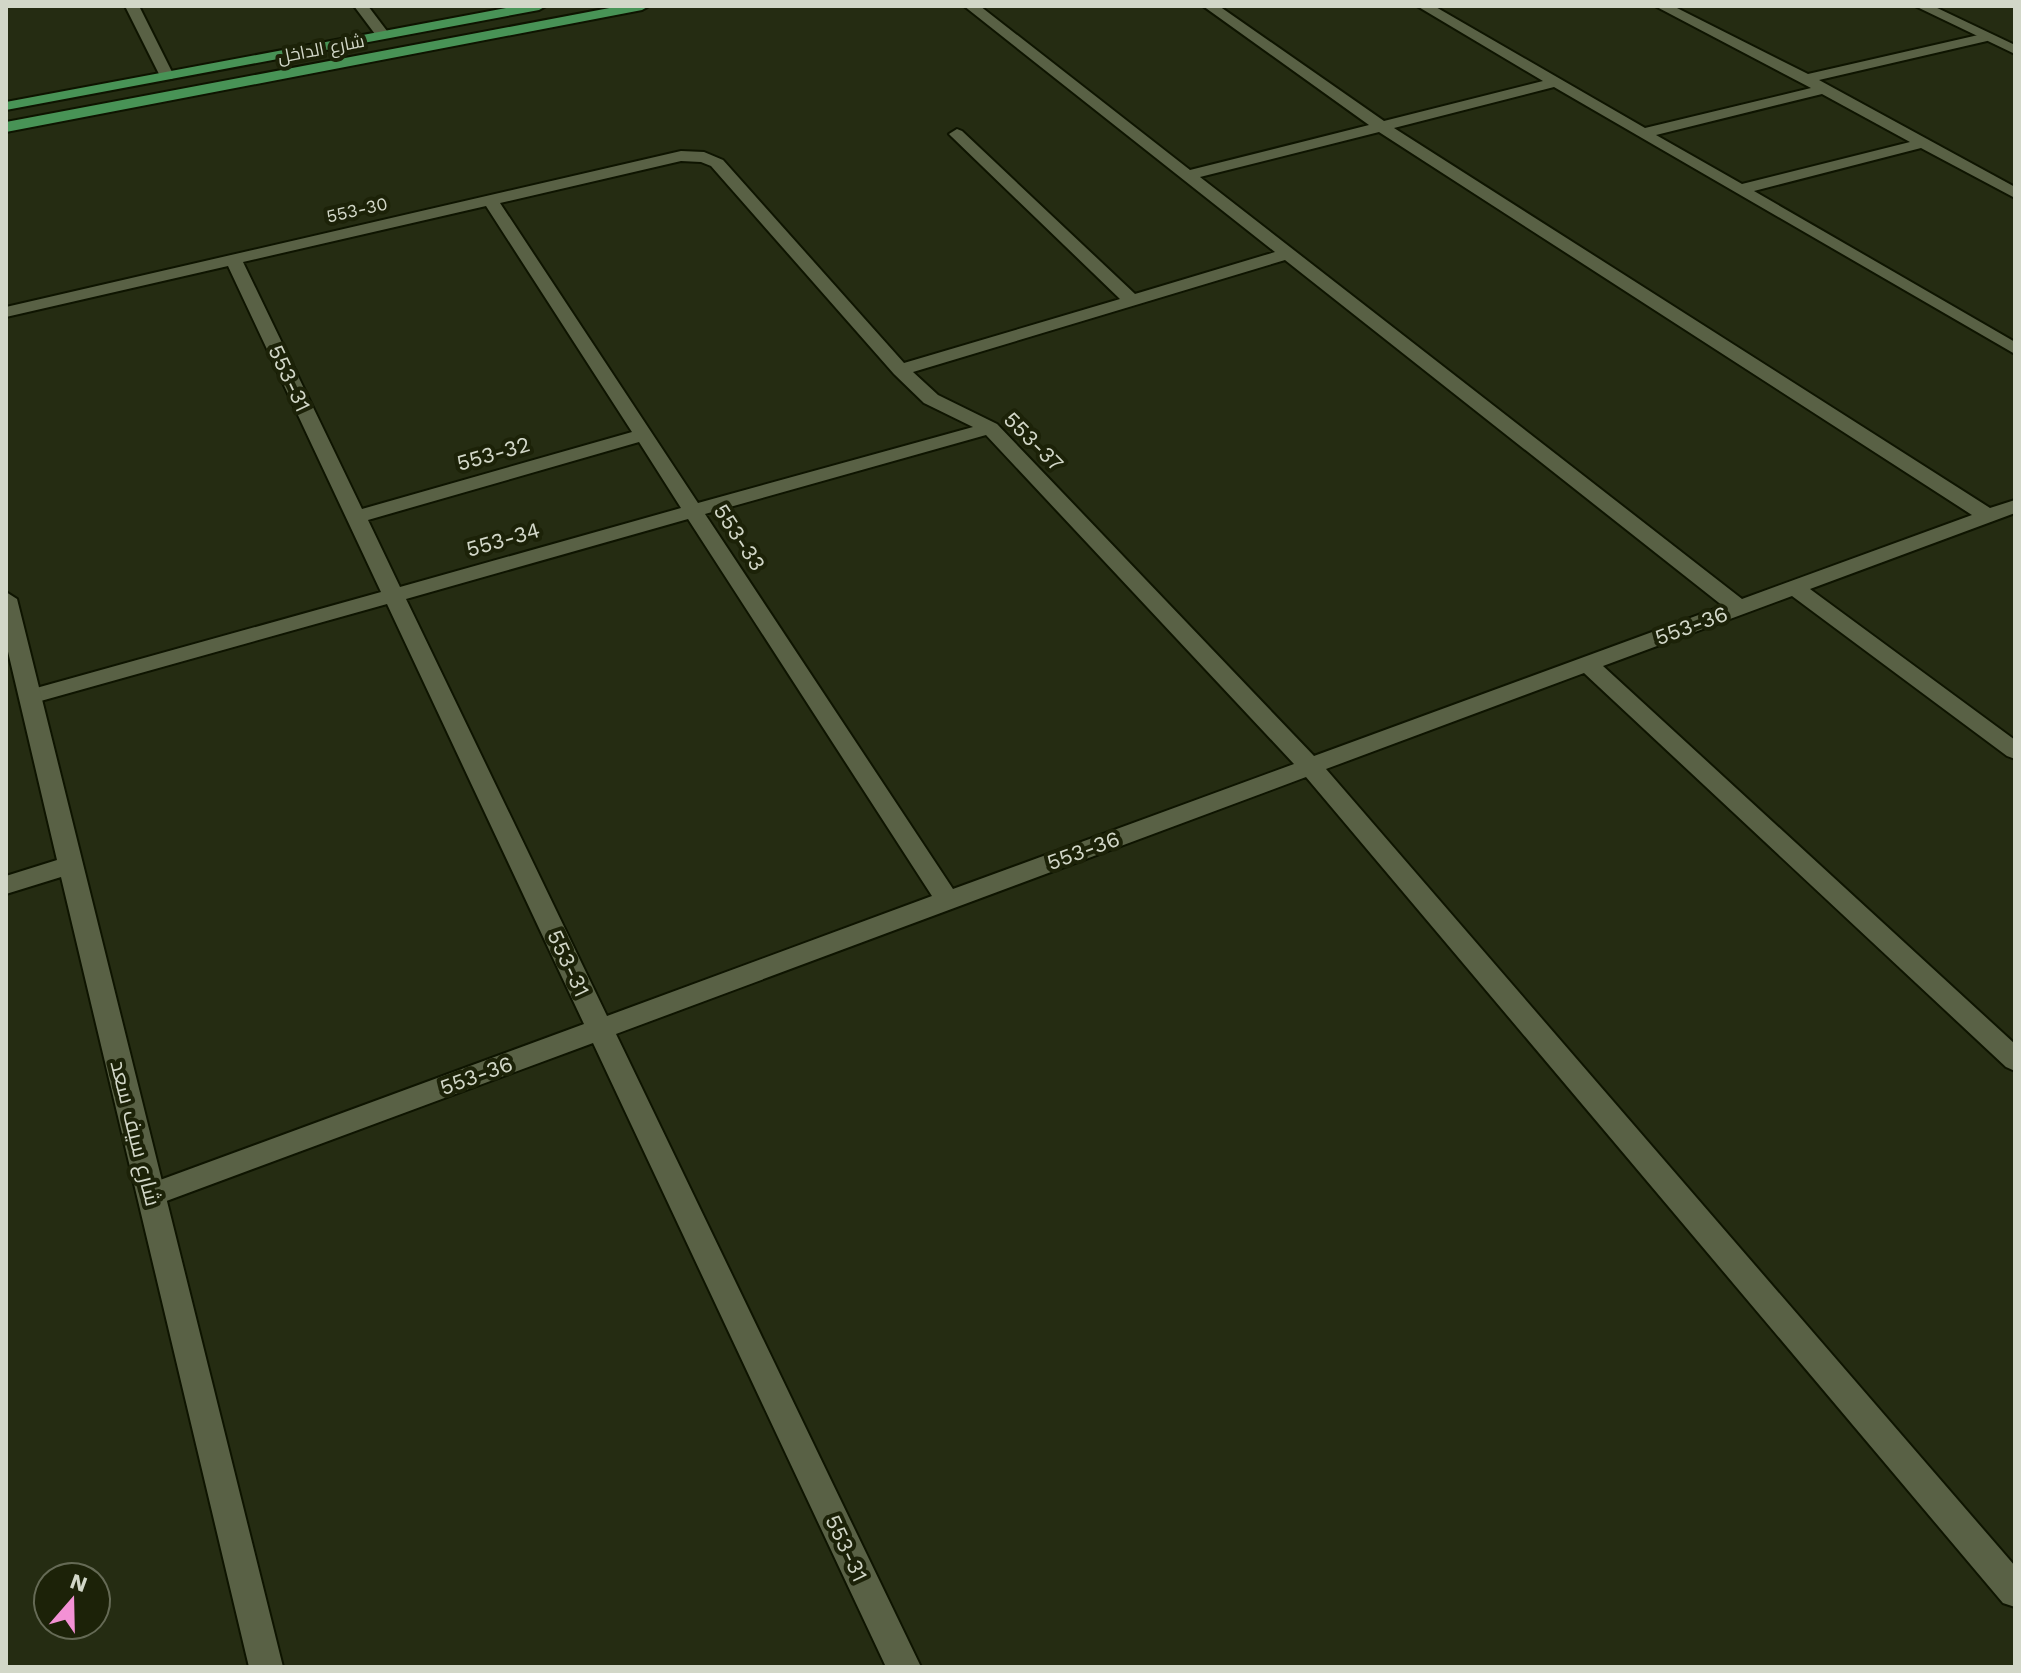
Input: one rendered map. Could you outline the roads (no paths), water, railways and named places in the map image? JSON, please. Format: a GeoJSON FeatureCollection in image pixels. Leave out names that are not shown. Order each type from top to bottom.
{"type":"FeatureCollection","features":[{"type":"Feature","properties":{"kind":"main road","name":"شارع الداخل"},"geometry":{"type":"LineString","coordinates":[[6,106],[539,6]]}},
{"type":"Feature","properties":{"kind":"main road","name":"شارع الداخل"},"geometry":{"type":"LineString","coordinates":[[6,127],[642,6]]}},
{"type":"Feature","properties":{"kind":"street"},"geometry":{"type":"LineString","coordinates":[[132,6],[167,76]]}},
{"type":"Feature","properties":{"kind":"street"},"geometry":{"type":"LineString","coordinates":[[361,6],[383,35]]}},
{"type":"Feature","properties":{"kind":"street"},"geometry":{"type":"LineString","coordinates":[[971,6],[1739,608]]}},
{"type":"Feature","properties":{"kind":"street"},"geometry":{"type":"LineString","coordinates":[[1210,6],[1379,125],[1988,516]]}},
{"type":"Feature","properties":{"kind":"street"},"geometry":{"type":"LineString","coordinates":[[1424,6],[2015,349]]}},
{"type":"Feature","properties":{"kind":"street"},"geometry":{"type":"LineString","coordinates":[[1662,6],[1806,79],[2015,193]]}},
{"type":"Feature","properties":{"kind":"street"},"geometry":{"type":"LineString","coordinates":[[1922,6],[2015,50]]}},
{"type":"Feature","properties":{"kind":"street"},"geometry":{"type":"LineString","coordinates":[[1806,79],[1987,37]]}},
{"type":"Feature","properties":{"kind":"street"},"geometry":{"type":"LineString","coordinates":[[1186,176],[1557,82]]}},
{"type":"Feature","properties":{"kind":"street"},"geometry":{"type":"LineString","coordinates":[[1644,133],[1823,89]]}},
{"type":"Feature","properties":{"kind":"street"},"geometry":{"type":"LineString","coordinates":[[957,134],[1132,301]]}},
{"type":"Feature","properties":{"kind":"street"},"geometry":{"type":"LineString","coordinates":[[1741,189],[1923,143]]}},
{"type":"Feature","properties":{"kind":"street","name":"553-30"},"geometry":{"type":"LineString","coordinates":[[6,312],[681,156],[704,157],[717,163]]}},
{"type":"Feature","properties":{"kind":"street","name":"553-37"},"geometry":{"type":"LineString","coordinates":[[717,163],[900,370],[931,399],[990,428],[1310,766],[2015,1591]]}},
{"type":"Feature","properties":{"kind":"street","name":"553-33"},"geometry":{"type":"LineString","coordinates":[[490,200],[948,901]]}},
{"type":"Feature","properties":{"kind":"street"},"geometry":{"type":"LineString","coordinates":[[900,370],[1287,254]]}},
{"type":"Feature","properties":{"kind":"street","name":"553-31"},"geometry":{"type":"LineString","coordinates":[[233,259],[904,1667]]}},
{"type":"Feature","properties":{"kind":"street","name":"553-34"},"geometry":{"type":"LineString","coordinates":[[30,697],[990,428]]}},
{"type":"Feature","properties":{"kind":"street","name":"553-32"},"geometry":{"type":"LineString","coordinates":[[356,517],[644,435]]}},
{"type":"Feature","properties":{"kind":"street","name":"553-36"},"geometry":{"type":"LineString","coordinates":[[151,1195],[2015,506]]}},
{"type":"Feature","properties":{"kind":"street"},"geometry":{"type":"LineString","coordinates":[[1794,587],[2015,751]]}},
{"type":"Feature","properties":{"kind":"street","name":"شارع سيف سعد"},"geometry":{"type":"LineString","coordinates":[[6,599],[266,1667]]}},
{"type":"Feature","properties":{"kind":"street"},"geometry":{"type":"LineString","coordinates":[[1587,664],[2015,1060]]}},
{"type":"Feature","properties":{"kind":"street"},"geometry":{"type":"LineString","coordinates":[[6,885],[71,865]]}}]}
